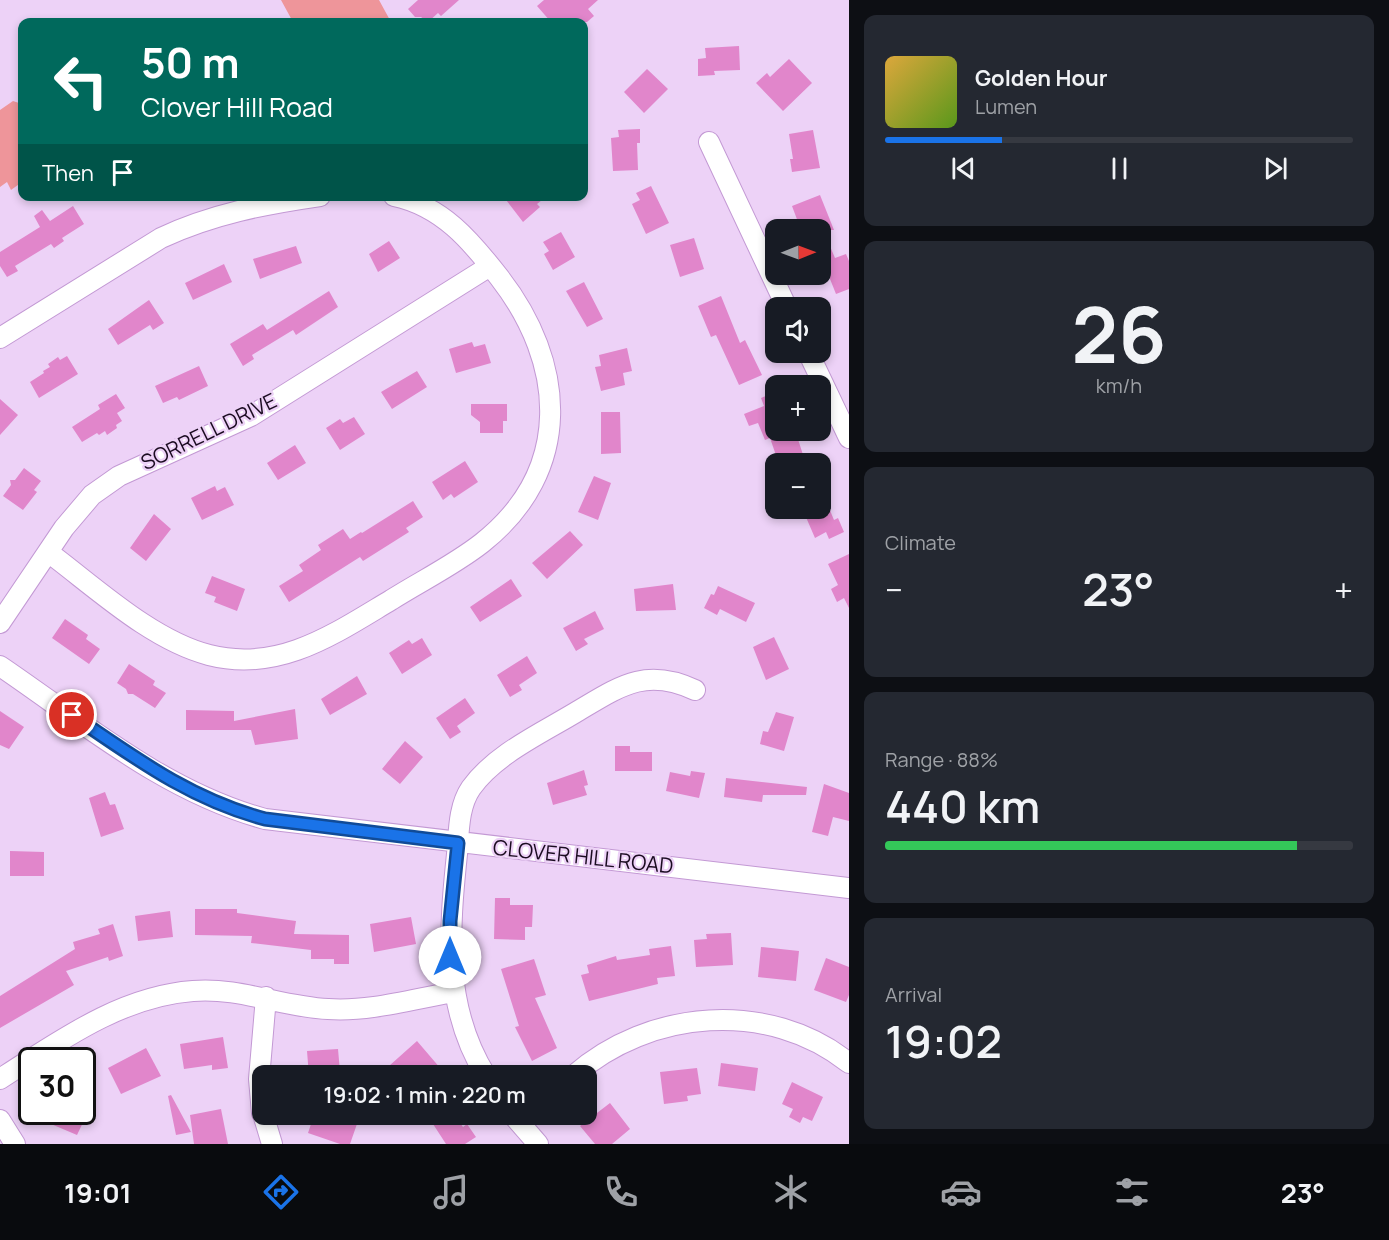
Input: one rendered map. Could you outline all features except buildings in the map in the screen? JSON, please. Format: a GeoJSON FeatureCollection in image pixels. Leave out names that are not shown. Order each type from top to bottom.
{"type":"FeatureCollection","features":[{"type":"Feature","properties":{"kind":"street"},"geometry":{"type":"LineString","coordinates":[[709,142],[782,297]]}},
{"type":"Feature","properties":{"kind":"street"},"geometry":{"type":"LineString","coordinates":[[0,338],[160,238],[180,229],[243,209],[290,201]]}},
{"type":"Feature","properties":{"kind":"street"},"geometry":{"type":"LineString","coordinates":[[48,552],[172,641],[211,656],[254,659],[283,656],[328,638],[483,542],[521,502],[543,459],[550,426],[548,375],[541,349],[516,299],[490,266],[461,231],[421,204],[411,201]]}},
{"type":"Feature","properties":{"kind":"street","name":"SORRELL DRIVE"},"geometry":{"type":"LineString","coordinates":[[0,623],[48,552],[92,495],[119,476],[251,416],[490,266]]}},
{"type":"Feature","properties":{"kind":"street"},"geometry":{"type":"LineString","coordinates":[[813,363],[849,438]]}},
{"type":"Feature","properties":{"kind":"street","name":"CLOVER HILL ROAD"},"geometry":{"type":"LineString","coordinates":[[0,666],[166,779],[209,800],[265,819],[849,888]]}},
{"type":"Feature","properties":{"kind":"street"},"geometry":{"type":"LineString","coordinates":[[480,1065],[470,1045],[454,992],[450,957],[450,921],[458,843],[463,804],[470,789],[482,775],[527,742],[632,681],[662,679],[695,690]]}},
{"type":"Feature","properties":{"kind":"street"},"geometry":{"type":"LineString","coordinates":[[0,1079],[109,1014],[138,1002],[192,991],[218,990],[266,997],[309,1007],[356,1009],[454,992]]}},
{"type":"Feature","properties":{"kind":"street"},"geometry":{"type":"LineString","coordinates":[[259,1065],[266,997]]}},
{"type":"Feature","properties":{"kind":"street"},"geometry":{"type":"LineString","coordinates":[[587,1065],[625,1041],[677,1024],[708,1020],[765,1024],[793,1032],[819,1044],[849,1063]]}},
{"type":"Feature","properties":{"kind":"street"},"geometry":{"type":"LineString","coordinates":[[0,1120],[15,1144]]}},
{"type":"Feature","properties":{"kind":"street"},"geometry":{"type":"LineString","coordinates":[[266,1125],[272,1144]]}},
{"type":"Feature","properties":{"kind":"street"},"geometry":{"type":"LineString","coordinates":[[526,1125],[538,1144]]}},
{"type":"Feature","properties":{"kind":"shaded area"},"geometry":{"type":"Polygon","coordinates":[[[281,0],[379,0],[389,18],[291,18],[281,0]]]}},
{"type":"Feature","properties":{"kind":"shaded area"},"geometry":{"type":"Polygon","coordinates":[[[13,101],[18,103],[18,185],[11,190],[7,182],[0,187],[0,110],[13,101]]]}},
{"type":"Feature","properties":{"kind":"route"},"geometry":{"type":"LineString","coordinates":[[72,715],[166,779],[199,796],[240,812],[265,819],[458,843],[450,921],[450,957]]}}]}
